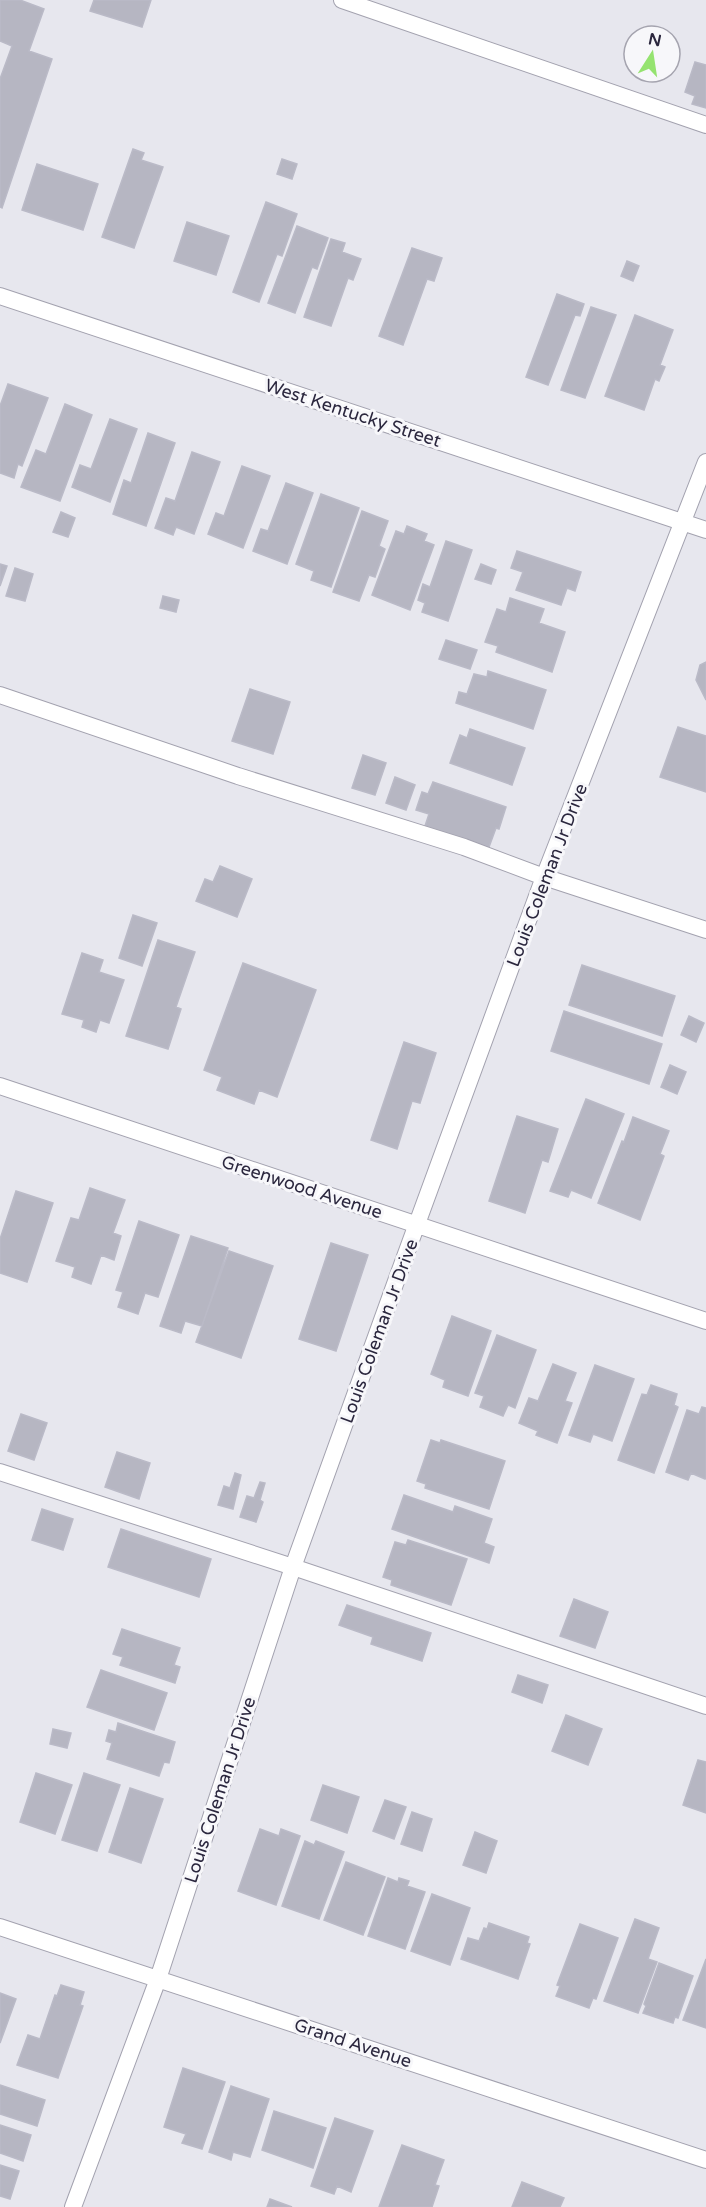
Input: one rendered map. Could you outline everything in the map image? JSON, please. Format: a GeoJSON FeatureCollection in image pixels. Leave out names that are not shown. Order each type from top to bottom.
{"type":"FeatureCollection","features":[{"type":"Feature","properties":{"kind":"street"},"geometry":{"type":"LineString","coordinates":[[342,0],[706,125]]}},
{"type":"Feature","properties":{"kind":"street","name":"West Kentucky Street"},"geometry":{"type":"LineString","coordinates":[[0,296],[706,530]]}},
{"type":"Feature","properties":{"kind":"street","name":"Louis Coleman Jr Drive"},"geometry":{"type":"LineString","coordinates":[[73,2207],[158,1979],[293,1567],[417,1225],[544,877],[706,462]]}},
{"type":"Feature","properties":{"kind":"street"},"geometry":{"type":"LineString","coordinates":[[0,695],[238,776],[464,847],[544,877],[706,930]]}},
{"type":"Feature","properties":{"kind":"street","name":"Greenwood Avenue"},"geometry":{"type":"LineString","coordinates":[[0,1086],[706,1321]]}},
{"type":"Feature","properties":{"kind":"street"},"geometry":{"type":"LineString","coordinates":[[0,1472],[293,1567],[706,1706]]}},
{"type":"Feature","properties":{"kind":"street","name":"Grand Avenue"},"geometry":{"type":"LineString","coordinates":[[0,1927],[706,2160]]}},
{"type":"Feature","properties":{"kind":"building"},"geometry":{"type":"Polygon","coordinates":[[[0,0],[20,0],[44,9],[29,51],[52,59],[2,208],[0,207],[0,79],[12,46],[0,41],[0,0]]]}},
{"type":"Feature","properties":{"kind":"building"},"geometry":{"type":"Polygon","coordinates":[[[94,0],[151,0],[142,27],[90,11],[94,0]]]}},
{"type":"Feature","properties":{"kind":"building"},"geometry":{"type":"Polygon","coordinates":[[[695,62],[706,65],[706,108],[692,104],[695,96],[685,92],[695,62]]]}},
{"type":"Feature","properties":{"kind":"building"},"geometry":{"type":"Polygon","coordinates":[[[133,149],[144,153],[141,160],[163,167],[134,248],[102,237],[133,149]]]}},
{"type":"Feature","properties":{"kind":"building"},"geometry":{"type":"Polygon","coordinates":[[[282,159],[297,164],[292,179],[277,174],[282,159]]]}},
{"type":"Feature","properties":{"kind":"building"},"geometry":{"type":"Polygon","coordinates":[[[37,164],[98,184],[83,230],[22,210],[37,164]]]}},
{"type":"Feature","properties":{"kind":"building"},"geometry":{"type":"Polygon","coordinates":[[[266,202],[297,214],[282,256],[277,254],[259,302],[233,292],[266,202]]]}},
{"type":"Feature","properties":{"kind":"building"},"geometry":{"type":"Polygon","coordinates":[[[187,222],[229,236],[216,275],[174,261],[187,222]]]}},
{"type":"Feature","properties":{"kind":"building"},"geometry":{"type":"Polygon","coordinates":[[[297,226],[328,238],[317,269],[312,267],[295,313],[268,303],[297,226]]]}},
{"type":"Feature","properties":{"kind":"building"},"geometry":{"type":"Polygon","coordinates":[[[331,239],[345,243],[342,252],[361,259],[353,280],[348,278],[331,326],[304,317],[331,239]]]}},
{"type":"Feature","properties":{"kind":"building"},"geometry":{"type":"Polygon","coordinates":[[[412,248],[442,258],[434,281],[427,279],[403,345],[379,336],[412,248]]]}},
{"type":"Feature","properties":{"kind":"building"},"geometry":{"type":"Polygon","coordinates":[[[627,261],[639,266],[633,281],[621,276],[627,261]]]}},
{"type":"Feature","properties":{"kind":"building"},"geometry":{"type":"Polygon","coordinates":[[[557,294],[584,304],[580,316],[575,315],[548,385],[526,377],[557,294]]]}},
{"type":"Feature","properties":{"kind":"building"},"geometry":{"type":"Polygon","coordinates":[[[591,307],[616,315],[585,398],[561,390],[591,307]]]}},
{"type":"Feature","properties":{"kind":"building"},"geometry":{"type":"Polygon","coordinates":[[[635,315],[673,330],[660,365],[665,367],[659,381],[655,379],[644,410],[605,396],[635,315]]]}},
{"type":"Feature","properties":{"kind":"building"},"geometry":{"type":"Polygon","coordinates":[[[8,384],[48,398],[22,466],[18,464],[14,478],[0,473],[0,406],[8,384]]]}},
{"type":"Feature","properties":{"kind":"building"},"geometry":{"type":"Polygon","coordinates":[[[65,404],[92,415],[60,501],[21,487],[36,450],[46,454],[65,404]]]}},
{"type":"Feature","properties":{"kind":"building"},"geometry":{"type":"Polygon","coordinates":[[[110,419],[137,429],[110,502],[72,487],[80,465],[91,469],[110,419]]]}},
{"type":"Feature","properties":{"kind":"building"},"geometry":{"type":"Polygon","coordinates":[[[148,433],[175,443],[146,526],[113,514],[124,480],[131,483],[148,433]]]}},
{"type":"Feature","properties":{"kind":"building"},"geometry":{"type":"Polygon","coordinates":[[[192,452],[220,462],[194,534],[176,527],[173,535],[155,528],[166,498],[175,501],[192,452]]]}},
{"type":"Feature","properties":{"kind":"building"},"geometry":{"type":"Polygon","coordinates":[[[242,466],[270,476],[243,548],[208,534],[216,513],[224,516],[242,466]]]}},
{"type":"Feature","properties":{"kind":"building"},"geometry":{"type":"Polygon","coordinates":[[[286,483],[313,493],[287,564],[253,551],[261,529],[268,531],[286,483]]]}},
{"type":"Feature","properties":{"kind":"building"},"geometry":{"type":"Polygon","coordinates":[[[321,494],[359,508],[331,587],[311,580],[314,571],[296,564],[321,494]]]}},
{"type":"Feature","properties":{"kind":"building"},"geometry":{"type":"Polygon","coordinates":[[[362,511],[388,521],[379,546],[385,549],[375,577],[369,575],[359,601],[333,592],[362,511]]]}},
{"type":"Feature","properties":{"kind":"building"},"geometry":{"type":"Polygon","coordinates":[[[61,512],[75,518],[68,537],[53,532],[61,512]]]}},
{"type":"Feature","properties":{"kind":"building"},"geometry":{"type":"Polygon","coordinates":[[[407,526],[427,534],[424,541],[434,545],[410,610],[372,595],[396,531],[404,534],[407,526]]]}},
{"type":"Feature","properties":{"kind":"building"},"geometry":{"type":"Polygon","coordinates":[[[446,541],[472,550],[448,621],[422,612],[425,603],[418,600],[423,584],[430,587],[446,541]]]}},
{"type":"Feature","properties":{"kind":"building"},"geometry":{"type":"Polygon","coordinates":[[[517,551],[581,572],[575,591],[567,588],[561,605],[516,590],[523,572],[511,568],[517,551]]]}},
{"type":"Feature","properties":{"kind":"building"},"geometry":{"type":"Polygon","coordinates":[[[0,564],[7,566],[0,586],[0,564]]]}},
{"type":"Feature","properties":{"kind":"building"},"geometry":{"type":"Polygon","coordinates":[[[481,564],[496,570],[491,584],[475,579],[481,564]]]}},
{"type":"Feature","properties":{"kind":"building"},"geometry":{"type":"Polygon","coordinates":[[[15,568],[33,574],[25,601],[6,596],[15,568]]]}},
{"type":"Feature","properties":{"kind":"building"},"geometry":{"type":"Polygon","coordinates":[[[163,596],[179,600],[176,612],[160,608],[163,596]]]}},
{"type":"Feature","properties":{"kind":"building"},"geometry":{"type":"Polygon","coordinates":[[[510,598],[544,609],[539,623],[565,632],[552,672],[496,652],[498,646],[485,642],[497,609],[506,612],[510,598]]]}},
{"type":"Feature","properties":{"kind":"building"},"geometry":{"type":"Polygon","coordinates":[[[446,640],[477,650],[470,669],[439,659],[446,640]]]}},
{"type":"Feature","properties":{"kind":"building"},"geometry":{"type":"Polygon","coordinates":[[[706,662],[706,700],[696,680],[700,665],[706,662]]]}},
{"type":"Feature","properties":{"kind":"building"},"geometry":{"type":"Polygon","coordinates":[[[488,671],[546,690],[533,729],[456,703],[459,692],[467,694],[474,674],[487,677],[488,671]]]}},
{"type":"Feature","properties":{"kind":"building"},"geometry":{"type":"Polygon","coordinates":[[[250,689],[290,702],[273,754],[232,741],[250,689]]]}},
{"type":"Feature","properties":{"kind":"building"},"geometry":{"type":"Polygon","coordinates":[[[678,727],[706,736],[706,792],[660,777],[678,727]]]}},
{"type":"Feature","properties":{"kind":"building"},"geometry":{"type":"Polygon","coordinates":[[[470,729],[525,748],[512,785],[450,763],[460,735],[467,738],[470,729]]]}},
{"type":"Feature","properties":{"kind":"building"},"geometry":{"type":"Polygon","coordinates":[[[363,755],[386,763],[375,795],[352,788],[363,755]]]}},
{"type":"Feature","properties":{"kind":"building"},"geometry":{"type":"Polygon","coordinates":[[[395,777],[415,785],[406,810],[386,803],[395,777]]]}},
{"type":"Feature","properties":{"kind":"building"},"geometry":{"type":"Polygon","coordinates":[[[433,782],[506,807],[499,829],[496,828],[489,847],[425,826],[429,814],[416,810],[422,792],[428,794],[433,782]]]}},
{"type":"Feature","properties":{"kind":"building"},"geometry":{"type":"Polygon","coordinates":[[[220,866],[252,879],[237,917],[196,901],[205,879],[213,882],[220,866]]]}},
{"type":"Feature","properties":{"kind":"building"},"geometry":{"type":"Polygon","coordinates":[[[133,915],[157,923],[142,966],[119,958],[133,915]]]}},
{"type":"Feature","properties":{"kind":"building"},"geometry":{"type":"Polygon","coordinates":[[[158,940],[195,952],[176,1007],[181,1009],[168,1049],[126,1036],[158,940]]]}},
{"type":"Feature","properties":{"kind":"building"},"geometry":{"type":"Polygon","coordinates":[[[82,953],[103,960],[99,972],[124,980],[109,1023],[100,1020],[96,1032],[82,1027],[84,1020],[62,1014],[82,953]]]}},
{"type":"Feature","properties":{"kind":"building"},"geometry":{"type":"Polygon","coordinates":[[[243,963],[316,990],[277,1097],[259,1090],[254,1104],[217,1090],[222,1077],[204,1070],[243,963]]]}},
{"type":"Feature","properties":{"kind":"building"},"geometry":{"type":"Polygon","coordinates":[[[582,965],[675,996],[662,1036],[569,1005],[582,965]]]}},
{"type":"Feature","properties":{"kind":"building"},"geometry":{"type":"Polygon","coordinates":[[[564,1011],[662,1044],[649,1084],[551,1051],[564,1011]]]}},
{"type":"Feature","properties":{"kind":"building"},"geometry":{"type":"Polygon","coordinates":[[[689,1016],[704,1023],[696,1042],[681,1035],[689,1016]]]}},
{"type":"Feature","properties":{"kind":"building"},"geometry":{"type":"Polygon","coordinates":[[[404,1042],[436,1053],[420,1103],[412,1101],[397,1149],[371,1140],[404,1042]]]}},
{"type":"Feature","properties":{"kind":"building"},"geometry":{"type":"Polygon","coordinates":[[[670,1065],[686,1072],[677,1094],[661,1087],[670,1065]]]}},
{"type":"Feature","properties":{"kind":"building"},"geometry":{"type":"Polygon","coordinates":[[[586,1099],[624,1114],[591,1198],[571,1190],[568,1197],[550,1191],[586,1099]]]}},
{"type":"Feature","properties":{"kind":"building"},"geometry":{"type":"Polygon","coordinates":[[[517,1116],[558,1129],[548,1162],[542,1160],[525,1213],[489,1201],[517,1116]]]}},
{"type":"Feature","properties":{"kind":"building"},"geometry":{"type":"Polygon","coordinates":[[[633,1117],[669,1131],[660,1154],[664,1156],[640,1220],[598,1203],[633,1117]]]}},
{"type":"Feature","properties":{"kind":"building"},"geometry":{"type":"Polygon","coordinates":[[[90,1188],[125,1200],[113,1233],[121,1236],[114,1260],[101,1255],[91,1284],[72,1277],[75,1267],[56,1261],[71,1218],[79,1220],[90,1188]]]}},
{"type":"Feature","properties":{"kind":"building"},"geometry":{"type":"Polygon","coordinates":[[[16,1191],[53,1203],[27,1282],[0,1273],[0,1239],[16,1191]]]}},
{"type":"Feature","properties":{"kind":"building"},"geometry":{"type":"Polygon","coordinates":[[[139,1221],[179,1235],[158,1297],[145,1293],[138,1314],[118,1307],[123,1292],[116,1290],[139,1221]]]}},
{"type":"Feature","properties":{"kind":"building"},"geometry":{"type":"Polygon","coordinates":[[[191,1236],[228,1248],[202,1326],[185,1321],[181,1333],[160,1326],[191,1236]]]}},
{"type":"Feature","properties":{"kind":"building"},"geometry":{"type":"Polygon","coordinates":[[[331,1243],[368,1255],[336,1351],[299,1339],[331,1243]]]}},
{"type":"Feature","properties":{"kind":"building"},"geometry":{"type":"Polygon","coordinates":[[[229,1251],[273,1266],[241,1358],[196,1342],[229,1251]]]}},
{"type":"Feature","properties":{"kind":"building"},"geometry":{"type":"Polygon","coordinates":[[[452,1316],[491,1331],[468,1396],[443,1387],[445,1380],[431,1374],[452,1316]]]}},
{"type":"Feature","properties":{"kind":"building"},"geometry":{"type":"Polygon","coordinates":[[[497,1335],[536,1350],[515,1408],[508,1405],[503,1416],[480,1407],[484,1396],[475,1393],[497,1335]]]}},
{"type":"Feature","properties":{"kind":"building"},"geometry":{"type":"Polygon","coordinates":[[[553,1364],[576,1373],[565,1401],[572,1403],[557,1443],[536,1435],[538,1431],[519,1423],[529,1398],[538,1401],[553,1364]]]}},
{"type":"Feature","properties":{"kind":"building"},"geometry":{"type":"Polygon","coordinates":[[[595,1365],[634,1379],[612,1441],[593,1434],[590,1442],[569,1435],[595,1365]]]}},
{"type":"Feature","properties":{"kind":"building"},"geometry":{"type":"Polygon","coordinates":[[[651,1385],[677,1394],[674,1405],[678,1407],[654,1473],[618,1460],[642,1394],[647,1395],[651,1385]]]}},
{"type":"Feature","properties":{"kind":"building"},"geometry":{"type":"Polygon","coordinates":[[[702,1407],[706,1408],[706,1477],[705,1479],[691,1473],[688,1480],[666,1472],[687,1410],[699,1414],[702,1407]]]}},
{"type":"Feature","properties":{"kind":"building"},"geometry":{"type":"Polygon","coordinates":[[[21,1414],[47,1423],[34,1460],[8,1451],[21,1414]]]}},
{"type":"Feature","properties":{"kind":"building"},"geometry":{"type":"Polygon","coordinates":[[[431,1440],[440,1443],[441,1440],[505,1461],[489,1509],[425,1488],[426,1484],[417,1481],[431,1440]]]}},
{"type":"Feature","properties":{"kind":"building"},"geometry":{"type":"Polygon","coordinates":[[[117,1452],[150,1463],[139,1499],[105,1487],[117,1452]]]}},
{"type":"Feature","properties":{"kind":"building"},"geometry":{"type":"Polygon","coordinates":[[[235,1473],[241,1475],[233,1509],[218,1505],[224,1486],[230,1488],[235,1473]]]}},
{"type":"Feature","properties":{"kind":"building"},"geometry":{"type":"Polygon","coordinates":[[[260,1482],[265,1483],[260,1500],[263,1502],[256,1522],[240,1517],[247,1496],[254,1498],[260,1482]]]}},
{"type":"Feature","properties":{"kind":"building"},"geometry":{"type":"Polygon","coordinates":[[[404,1495],[453,1512],[455,1506],[492,1519],[484,1543],[494,1547],[489,1563],[392,1529],[404,1495]]]}},
{"type":"Feature","properties":{"kind":"building"},"geometry":{"type":"Polygon","coordinates":[[[42,1509],[73,1519],[63,1550],[32,1540],[42,1509]]]}},
{"type":"Feature","properties":{"kind":"building"},"geometry":{"type":"Polygon","coordinates":[[[121,1529],[211,1559],[199,1597],[108,1567],[121,1529]]]}},
{"type":"Feature","properties":{"kind":"building"},"geometry":{"type":"Polygon","coordinates":[[[408,1540],[467,1559],[451,1605],[391,1585],[392,1580],[383,1577],[395,1542],[406,1545],[408,1540]]]}},
{"type":"Feature","properties":{"kind":"building"},"geometry":{"type":"Polygon","coordinates":[[[574,1599],[608,1612],[595,1648],[560,1636],[574,1599]]]}},
{"type":"Feature","properties":{"kind":"building"},"geometry":{"type":"Polygon","coordinates":[[[347,1605],[431,1633],[422,1661],[371,1644],[373,1637],[339,1625],[347,1605]]]}},
{"type":"Feature","properties":{"kind":"building"},"geometry":{"type":"Polygon","coordinates":[[[122,1629],[180,1648],[174,1665],[180,1667],[175,1683],[120,1665],[123,1657],[113,1654],[122,1629]]]}},
{"type":"Feature","properties":{"kind":"building"},"geometry":{"type":"Polygon","coordinates":[[[101,1670],[167,1693],[154,1730],[87,1707],[101,1670]]]}},
{"type":"Feature","properties":{"kind":"building"},"geometry":{"type":"Polygon","coordinates":[[[518,1675],[548,1685],[542,1703],[512,1692],[518,1675]]]}},
{"type":"Feature","properties":{"kind":"building"},"geometry":{"type":"Polygon","coordinates":[[[566,1715],[602,1729],[588,1765],[552,1751],[566,1715]]]}},
{"type":"Feature","properties":{"kind":"building"},"geometry":{"type":"Polygon","coordinates":[[[118,1723],[175,1742],[169,1763],[164,1762],[159,1776],[107,1759],[112,1743],[106,1741],[109,1730],[116,1732],[118,1723]]]}},
{"type":"Feature","properties":{"kind":"building"},"geometry":{"type":"Polygon","coordinates":[[[53,1729],[71,1733],[67,1748],[50,1744],[53,1729]]]}},
{"type":"Feature","properties":{"kind":"building"},"geometry":{"type":"Polygon","coordinates":[[[698,1760],[706,1762],[706,1813],[683,1805],[698,1760]]]}},
{"type":"Feature","properties":{"kind":"building"},"geometry":{"type":"Polygon","coordinates":[[[36,1773],[72,1785],[55,1834],[20,1822],[36,1773]]]}},
{"type":"Feature","properties":{"kind":"building"},"geometry":{"type":"Polygon","coordinates":[[[84,1773],[120,1785],[97,1851],[62,1840],[84,1773]]]}},
{"type":"Feature","properties":{"kind":"building"},"geometry":{"type":"Polygon","coordinates":[[[323,1785],[359,1797],[347,1833],[311,1820],[323,1785]]]}},
{"type":"Feature","properties":{"kind":"building"},"geometry":{"type":"Polygon","coordinates":[[[130,1788],[163,1799],[141,1863],[109,1852],[130,1788]]]}},
{"type":"Feature","properties":{"kind":"building"},"geometry":{"type":"Polygon","coordinates":[[[385,1800],[406,1807],[394,1839],[373,1831],[385,1800]]]}},
{"type":"Feature","properties":{"kind":"building"},"geometry":{"type":"Polygon","coordinates":[[[412,1812],[432,1819],[422,1851],[401,1844],[412,1812]]]}},
{"type":"Feature","properties":{"kind":"building"},"geometry":{"type":"Polygon","coordinates":[[[260,1829],[279,1836],[281,1829],[300,1836],[276,1905],[238,1891],[260,1829]]]}},
{"type":"Feature","properties":{"kind":"building"},"geometry":{"type":"Polygon","coordinates":[[[475,1832],[497,1841],[486,1873],[463,1865],[475,1832]]]}},
{"type":"Feature","properties":{"kind":"building"},"geometry":{"type":"Polygon","coordinates":[[[305,1841],[314,1845],[316,1841],[344,1852],[319,1919],[282,1906],[305,1841]]]}},
{"type":"Feature","properties":{"kind":"building"},"geometry":{"type":"Polygon","coordinates":[[[346,1862],[385,1877],[363,1935],[324,1920],[346,1862]]]}},
{"type":"Feature","properties":{"kind":"building"},"geometry":{"type":"Polygon","coordinates":[[[388,1878],[398,1882],[399,1878],[409,1881],[407,1886],[425,1892],[405,1949],[368,1936],[388,1878]]]}},
{"type":"Feature","properties":{"kind":"building"},"geometry":{"type":"Polygon","coordinates":[[[432,1894],[470,1908],[450,1965],[411,1951],[432,1894]]]}},
{"type":"Feature","properties":{"kind":"building"},"geometry":{"type":"Polygon","coordinates":[[[635,1919],[659,1928],[648,1959],[657,1962],[638,2013],[604,2001],[635,1919]]]}},
{"type":"Feature","properties":{"kind":"building"},"geometry":{"type":"Polygon","coordinates":[[[489,1923],[529,1937],[527,1943],[530,1944],[518,1979],[461,1959],[468,1938],[479,1941],[484,1928],[487,1929],[489,1923]]]}},
{"type":"Feature","properties":{"kind":"building"},"geometry":{"type":"Polygon","coordinates":[[[580,1924],[618,1938],[596,1999],[593,1998],[589,2008],[556,1996],[560,1986],[557,1985],[580,1924]]]}},
{"type":"Feature","properties":{"kind":"building"},"geometry":{"type":"Polygon","coordinates":[[[706,1959],[706,2028],[683,2020],[706,1959]]]}},
{"type":"Feature","properties":{"kind":"building"},"geometry":{"type":"Polygon","coordinates":[[[659,1963],[693,1976],[678,2018],[675,2017],[673,2023],[643,2013],[659,1963]]]}},
{"type":"Feature","properties":{"kind":"building"},"geometry":{"type":"Polygon","coordinates":[[[61,1985],[84,1992],[80,2005],[83,2006],[58,2078],[17,2065],[28,2035],[40,2039],[55,1995],[57,1996],[61,1985]]]}},
{"type":"Feature","properties":{"kind":"building"},"geometry":{"type":"Polygon","coordinates":[[[0,1993],[16,1999],[0,2043],[0,1993]]]}},
{"type":"Feature","properties":{"kind":"building"},"geometry":{"type":"Polygon","coordinates":[[[183,2068],[225,2082],[202,2149],[182,2143],[186,2134],[164,2127],[183,2068]]]}},
{"type":"Feature","properties":{"kind":"building"},"geometry":{"type":"Polygon","coordinates":[[[0,2085],[45,2100],[37,2126],[0,2114],[0,2085]]]}},
{"type":"Feature","properties":{"kind":"building"},"geometry":{"type":"Polygon","coordinates":[[[231,2086],[269,2099],[250,2157],[233,2152],[231,2160],[209,2152],[231,2086]]]}},
{"type":"Feature","properties":{"kind":"building"},"geometry":{"type":"Polygon","coordinates":[[[274,2111],[326,2128],[313,2168],[262,2150],[274,2111]]]}},
{"type":"Feature","properties":{"kind":"building"},"geometry":{"type":"Polygon","coordinates":[[[335,2118],[373,2131],[351,2192],[337,2186],[334,2194],[311,2186],[335,2118]]]}},
{"type":"Feature","properties":{"kind":"building"},"geometry":{"type":"Polygon","coordinates":[[[0,2125],[31,2135],[23,2161],[0,2153],[0,2125]]]}},
{"type":"Feature","properties":{"kind":"building"},"geometry":{"type":"Polygon","coordinates":[[[402,2145],[444,2160],[435,2185],[439,2186],[432,2207],[379,2207],[402,2145]]]}},
{"type":"Feature","properties":{"kind":"building"},"geometry":{"type":"Polygon","coordinates":[[[0,2165],[19,2171],[10,2199],[0,2196],[0,2165]]]}},
{"type":"Feature","properties":{"kind":"building"},"geometry":{"type":"Polygon","coordinates":[[[522,2182],[564,2198],[560,2207],[512,2207],[522,2182]]]}},
{"type":"Feature","properties":{"kind":"building"},"geometry":{"type":"Polygon","coordinates":[[[270,2199],[292,2207],[267,2207],[270,2199]]]}}]}
